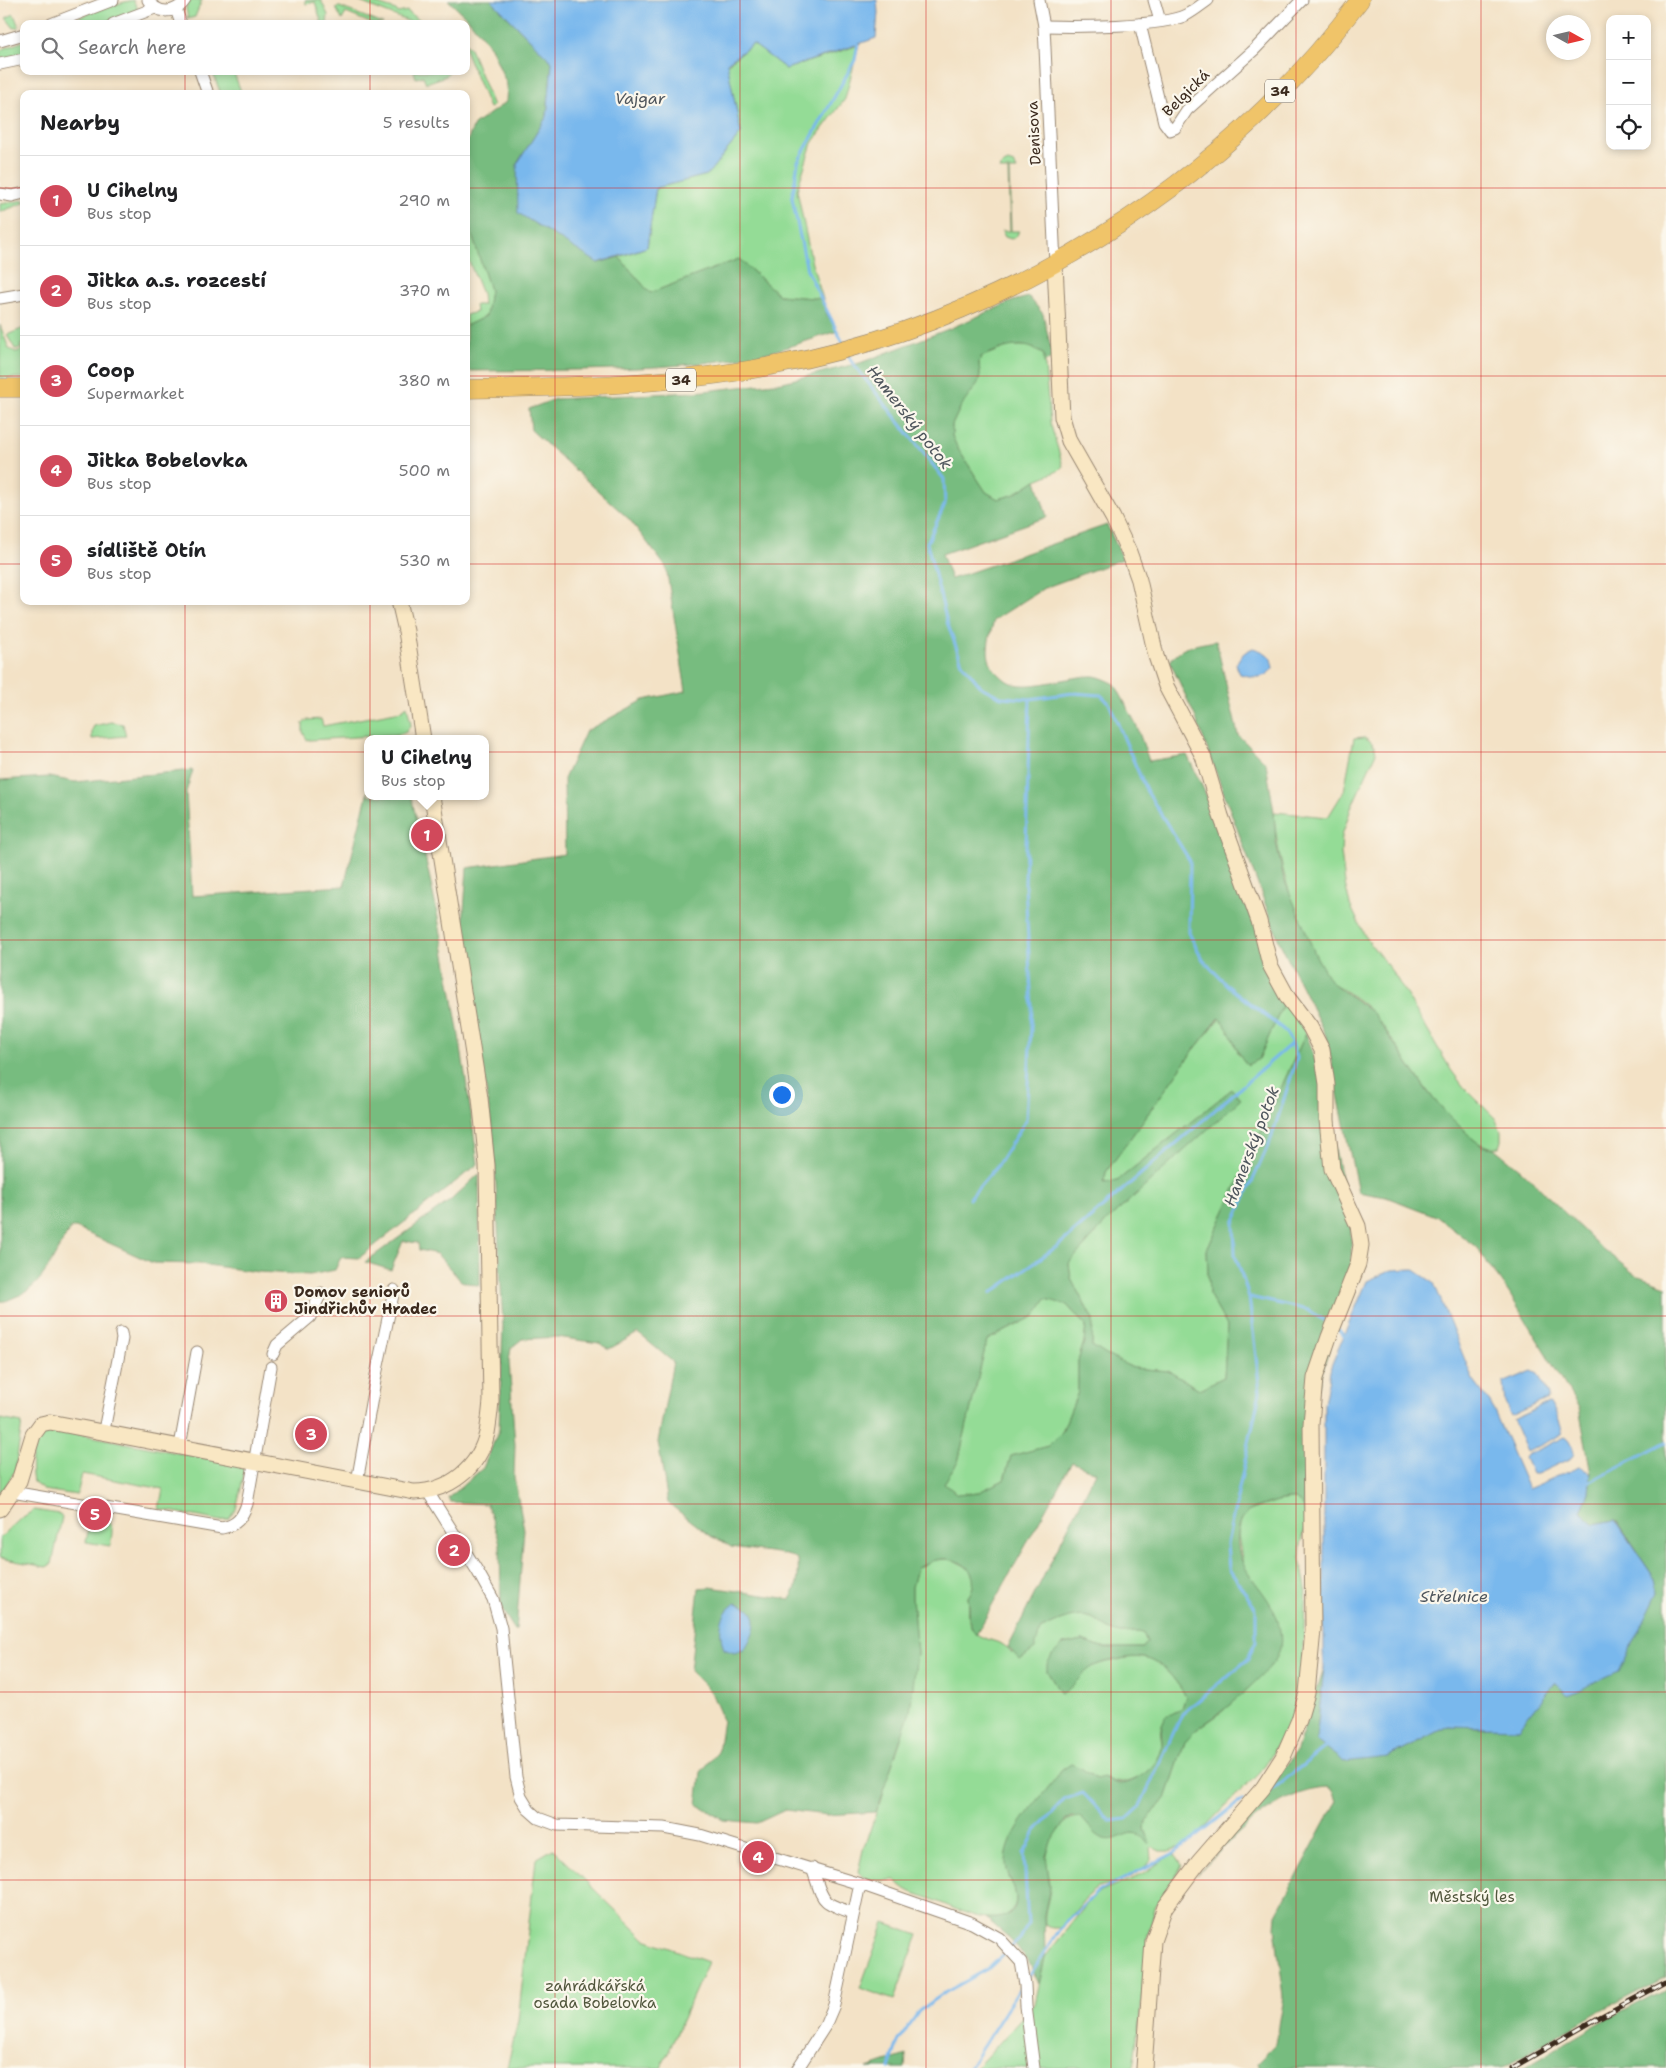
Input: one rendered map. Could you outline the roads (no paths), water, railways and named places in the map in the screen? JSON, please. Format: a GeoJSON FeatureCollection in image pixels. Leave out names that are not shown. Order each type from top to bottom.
{"type":"FeatureCollection","features":[{"type":"Feature","properties":{"kind":"main road","name":"34"},"geometry":{"type":"LineString","coordinates":[[470,390],[644,383],[732,373],[821,356],[872,342],[954,312],[1014,286],[1124,221],[1212,155],[1285,86],[1329,38],[1360,0]]}},
{"type":"Feature","properties":{"kind":"main road"},"geometry":{"type":"LineString","coordinates":[[0,388],[20,388]]}},
{"type":"Feature","properties":{"kind":"street"},"geometry":{"type":"LineString","coordinates":[[61,20],[113,0]]}},
{"type":"Feature","properties":{"kind":"street"},"geometry":{"type":"LineString","coordinates":[[121,20],[152,4],[165,11],[176,9],[185,0]]}},
{"type":"Feature","properties":{"kind":"street","name":"Denisova"},"geometry":{"type":"LineString","coordinates":[[1040,0],[1044,26],[1054,264]]}},
{"type":"Feature","properties":{"kind":"street"},"geometry":{"type":"LineString","coordinates":[[1154,0],[1160,21]]}},
{"type":"Feature","properties":{"kind":"street"},"geometry":{"type":"LineString","coordinates":[[1044,26],[1140,24],[1160,21],[1185,16],[1208,0]]}},
{"type":"Feature","properties":{"kind":"street","name":"Belgická"},"geometry":{"type":"LineString","coordinates":[[1140,24],[1164,122],[1170,130],[1175,128],[1187,110],[1254,50],[1302,0]]}},
{"type":"Feature","properties":{"kind":"street"},"geometry":{"type":"LineString","coordinates":[[176,9],[180,20]]}},
{"type":"Feature","properties":{"kind":"street"},"geometry":{"type":"LineString","coordinates":[[0,41],[20,35]]}},
{"type":"Feature","properties":{"kind":"street"},"geometry":{"type":"LineString","coordinates":[[0,64],[20,60]]}},
{"type":"Feature","properties":{"kind":"street"},"geometry":{"type":"LineString","coordinates":[[201,75],[207,90]]}},
{"type":"Feature","properties":{"kind":"street"},"geometry":{"type":"LineString","coordinates":[[0,194],[12,196],[20,194]]}},
{"type":"Feature","properties":{"kind":"street"},"geometry":{"type":"LineString","coordinates":[[1054,264],[1062,417],[1069,441],[1113,518],[1129,552],[1139,580],[1156,656],[1166,686],[1203,756],[1221,816],[1259,921],[1270,966],[1288,998],[1310,1027],[1322,1050],[1332,1169],[1358,1226],[1361,1245],[1358,1264],[1315,1378],[1311,1424],[1313,1630],[1307,1693],[1299,1720],[1283,1757],[1263,1788],[1198,1863],[1165,1907],[1153,1941],[1144,2068]]}},
{"type":"Feature","properties":{"kind":"street"},"geometry":{"type":"LineString","coordinates":[[0,298],[20,295]]}},
{"type":"Feature","properties":{"kind":"street"},"geometry":{"type":"LineString","coordinates":[[400,605],[406,631],[422,735]]}},
{"type":"Feature","properties":{"kind":"street"},"geometry":{"type":"LineString","coordinates":[[0,1509],[23,1471],[33,1435],[41,1424],[58,1423],[414,1492],[428,1492],[445,1486],[462,1476],[472,1466],[487,1433],[491,1401],[488,1165],[480,1098],[433,800]]}},
{"type":"Feature","properties":{"kind":"street"},"geometry":{"type":"LineString","coordinates":[[357,1482],[369,1409],[394,1290]]}},
{"type":"Feature","properties":{"kind":"street"},"geometry":{"type":"LineString","coordinates":[[273,1354],[277,1345],[310,1318],[321,1293]]}},
{"type":"Feature","properties":{"kind":"street"},"geometry":{"type":"LineString","coordinates":[[105,1425],[122,1339],[121,1333]]}},
{"type":"Feature","properties":{"kind":"street"},"geometry":{"type":"LineString","coordinates":[[180,1446],[197,1352]]}},
{"type":"Feature","properties":{"kind":"street"},"geometry":{"type":"LineString","coordinates":[[12,1492],[222,1528],[230,1526],[243,1516],[247,1504],[271,1367]]}},
{"type":"Feature","properties":{"kind":"street"},"geometry":{"type":"LineString","coordinates":[[428,1492],[493,1599],[501,1628],[504,1651],[516,1777],[521,1797],[529,1810],[544,1821],[557,1825],[664,1828],[681,1831],[812,1868],[972,1923],[999,1938],[1021,1962],[1034,2068]]}},
{"type":"Feature","properties":{"kind":"street"},"geometry":{"type":"LineString","coordinates":[[812,1868],[823,1899],[830,1906],[853,1913]]}},
{"type":"Feature","properties":{"kind":"street"},"geometry":{"type":"LineString","coordinates":[[798,2068],[825,2026],[834,2005],[860,1884]]}},
{"type":"Feature","properties":{"kind":"water","name":"Vajgar"},"geometry":{"type":"Polygon","coordinates":[[[491,0],[877,0],[878,13],[876,38],[786,69],[753,44],[727,63],[741,133],[707,175],[656,188],[647,247],[598,263],[518,213],[517,164],[547,116],[552,62],[491,0]]]}},
{"type":"Feature","properties":{"kind":"water"},"geometry":{"type":"Polygon","coordinates":[[[1253,648],[1270,657],[1273,668],[1266,675],[1254,677],[1240,674],[1236,665],[1239,659],[1253,648]]]}},
{"type":"Feature","properties":{"kind":"water","name":"Střelnice"},"geometry":{"type":"Polygon","coordinates":[[[1413,1269],[1434,1283],[1473,1380],[1491,1404],[1528,1489],[1579,1467],[1591,1473],[1589,1492],[1581,1512],[1595,1524],[1615,1520],[1655,1579],[1658,1592],[1619,1672],[1568,1695],[1555,1683],[1519,1728],[1448,1726],[1388,1757],[1344,1762],[1316,1741],[1324,1668],[1324,1404],[1331,1366],[1367,1281],[1392,1270],[1413,1269]]]}},
{"type":"Feature","properties":{"kind":"water"},"geometry":{"type":"Polygon","coordinates":[[[1532,1371],[1538,1374],[1548,1399],[1511,1416],[1505,1403],[1503,1383],[1532,1371]]]}},
{"type":"Feature","properties":{"kind":"water"},"geometry":{"type":"Polygon","coordinates":[[[1548,1403],[1551,1404],[1559,1419],[1561,1435],[1527,1452],[1513,1420],[1548,1403]]]}},
{"type":"Feature","properties":{"kind":"water"},"geometry":{"type":"Polygon","coordinates":[[[1565,1437],[1573,1449],[1574,1454],[1571,1458],[1537,1474],[1532,1474],[1525,1458],[1527,1455],[1565,1437]]]}},
{"type":"Feature","properties":{"kind":"water"},"geometry":{"type":"Polygon","coordinates":[[[736,1603],[745,1606],[751,1611],[755,1622],[752,1636],[744,1650],[734,1653],[724,1649],[721,1623],[726,1612],[736,1603]]]}},
{"type":"Feature","properties":{"kind":"waterway","name":"Hamerský potok"},"geometry":{"type":"LineString","coordinates":[[843,343],[807,270],[792,198],[798,162],[855,60],[858,43]]}},
{"type":"Feature","properties":{"kind":"waterway","name":"Hamerský potok"},"geometry":{"type":"LineString","coordinates":[[848,354],[851,361],[944,479],[945,504],[927,543],[947,622],[962,663],[981,687],[1001,697],[1030,699],[1073,693],[1101,695],[1109,703],[1146,790],[1190,861],[1189,933],[1203,960],[1229,987],[1285,1031],[1292,1043],[1297,1058],[1271,1139],[1234,1223],[1235,1254],[1249,1297],[1260,1392],[1227,1544],[1229,1569],[1256,1609],[1256,1642],[1247,1660],[1182,1714],[1139,1808],[1127,1819],[1110,1821],[1083,1793],[1065,1799],[1035,1832],[1024,1854],[1028,1924],[1020,1939],[988,1969],[946,1992],[919,2011],[898,2042],[889,2068]]}},
{"type":"Feature","properties":{"kind":"waterway"},"geometry":{"type":"LineString","coordinates":[[969,1199],[997,1166],[1026,1120],[1032,1009],[1025,885],[1030,699]]}},
{"type":"Feature","properties":{"kind":"waterway"},"geometry":{"type":"LineString","coordinates":[[991,1293],[1059,1245],[1292,1043]]}},
{"type":"Feature","properties":{"kind":"waterway"},"geometry":{"type":"LineString","coordinates":[[1249,1297],[1308,1310],[1329,1324]]}},
{"type":"Feature","properties":{"kind":"waterway"},"geometry":{"type":"LineString","coordinates":[[1337,1328],[1346,1338]]}},
{"type":"Feature","properties":{"kind":"waterway"},"geometry":{"type":"LineString","coordinates":[[1589,1482],[1666,1442]]}},
{"type":"Feature","properties":{"kind":"waterway"},"geometry":{"type":"LineString","coordinates":[[1268,1793],[1328,1745]]}},
{"type":"Feature","properties":{"kind":"waterway"},"geometry":{"type":"LineString","coordinates":[[1028,1978],[1059,1930],[1096,1893],[1176,1852],[1243,1801]]}},
{"type":"Feature","properties":{"kind":"waterway"},"geometry":{"type":"LineString","coordinates":[[969,2068],[1021,1987]]}},
{"type":"Feature","properties":{"kind":"railway"},"geometry":{"type":"LineString","coordinates":[[1512,2068],[1598,2018],[1666,1982]]}},
{"type":"Feature","properties":{"kind":"place","name":"U Cihelny"},"geometry":{"type":"Point","coordinates":[427,835]}},
{"type":"Feature","properties":{"kind":"place","name":"Domov seniorů Jindřichův Hradec"},"geometry":{"type":"Point","coordinates":[276,1301]}},
{"type":"Feature","properties":{"kind":"place","name":"Coop"},"geometry":{"type":"Point","coordinates":[311,1434]}},
{"type":"Feature","properties":{"kind":"place","name":"sídliště Otín"},"geometry":{"type":"Point","coordinates":[95,1514]}},
{"type":"Feature","properties":{"kind":"place","name":"Jitka a.s. rozcestí"},"geometry":{"type":"Point","coordinates":[454,1550]}},
{"type":"Feature","properties":{"kind":"place","name":"Jitka Bobelovka"},"geometry":{"type":"Point","coordinates":[758,1857]}},
{"type":"Feature","properties":{"kind":"park label","name":"Městský les"},"geometry":{"type":"Point","coordinates":[1472,1897]}},
{"type":"Feature","properties":{"kind":"park label","name":"zahrádkářská osada Bobelovka"},"geometry":{"type":"Point","coordinates":[595,1994]}}]}
